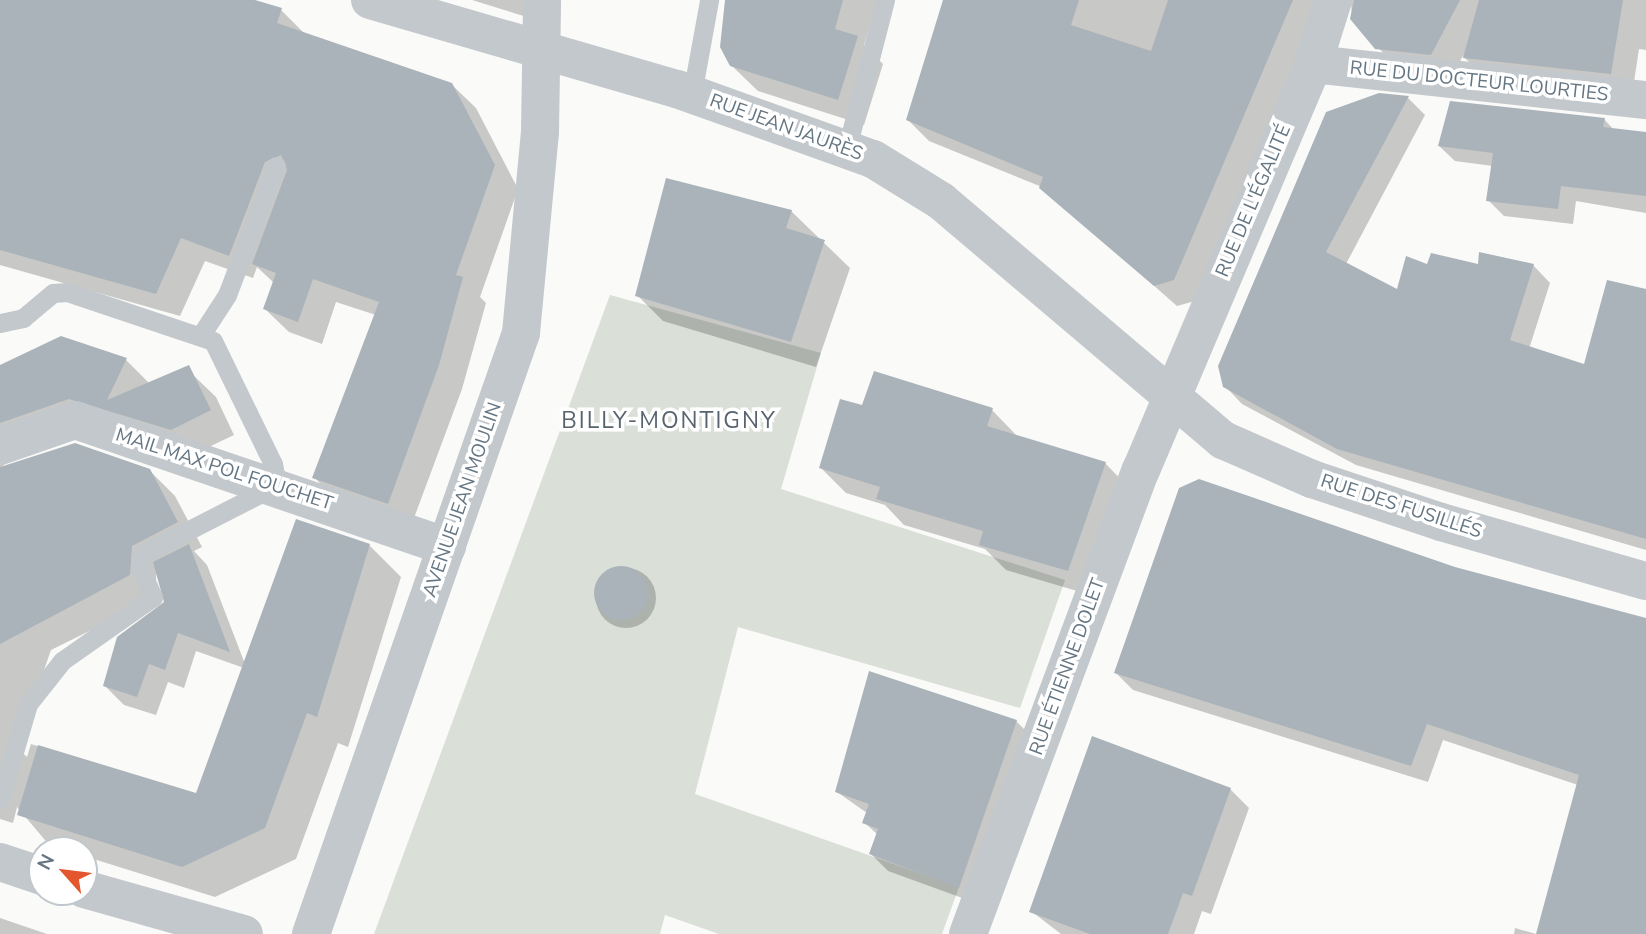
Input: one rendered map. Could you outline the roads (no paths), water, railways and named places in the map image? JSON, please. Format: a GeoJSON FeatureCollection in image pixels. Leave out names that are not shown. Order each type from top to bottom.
{"type":"FeatureCollection","features":[{"type":"Feature","properties":{"kind":"street","name":"RUE JEAN JAURÈS"},"geometry":{"type":"LineString","coordinates":[[370,0],[692,94],[847,148],[941,201],[1171,401]]}},
{"type":"Feature","properties":{"kind":"street","name":"AVENUE JEAN MOULIN"},"geometry":{"type":"LineString","coordinates":[[311,934],[521,333],[545,52],[542,0]]}},
{"type":"Feature","properties":{"kind":"street","name":"RUE DE L'ÉGALITÉ"},"geometry":{"type":"LineString","coordinates":[[1171,401],[1313,64],[1333,0]]}},
{"type":"Feature","properties":{"kind":"street","name":"RUE DU DOCTEUR LOURTIES"},"geometry":{"type":"LineString","coordinates":[[1313,64],[1646,100]]}},
{"type":"Feature","properties":{"kind":"street","name":"RUE DES FUSILLÉS"},"geometry":{"type":"LineString","coordinates":[[1171,401],[1223,440],[1312,479],[1646,581]]}},
{"type":"Feature","properties":{"kind":"street","name":"RUE ÉTIENNE DOLET"},"geometry":{"type":"LineString","coordinates":[[968,934],[1171,401]]}},
{"type":"Feature","properties":{"kind":"street","name":"MAIL MAX POL FOUCHET"},"geometry":{"type":"LineString","coordinates":[[0,446],[75,420],[277,485],[447,547]]}},
{"type":"Feature","properties":{"kind":"street"},"geometry":{"type":"LineString","coordinates":[[0,862],[28,871]]}},
{"type":"Feature","properties":{"kind":"street"},"geometry":{"type":"LineString","coordinates":[[98,893],[244,934]]}},
{"type":"Feature","properties":{"kind":"lane"},"geometry":{"type":"LineString","coordinates":[[692,94],[709,0]]}},
{"type":"Feature","properties":{"kind":"lane"},"geometry":{"type":"LineString","coordinates":[[847,148],[885,0]]}},
{"type":"Feature","properties":{"kind":"lane"},"geometry":{"type":"LineString","coordinates":[[201,334],[227,295],[276,166]]}},
{"type":"Feature","properties":{"kind":"lane"},"geometry":{"type":"LineString","coordinates":[[0,323],[23,318],[53,293],[67,292],[201,334],[213,341],[273,464],[277,485],[142,554],[140,568],[153,597],[62,661],[28,704],[0,800]]}},
{"type":"Feature","properties":{"kind":"district","name":"BILLY-MONTIGNY"},"geometry":{"type":"Point","coordinates":[669,421]}}]}
